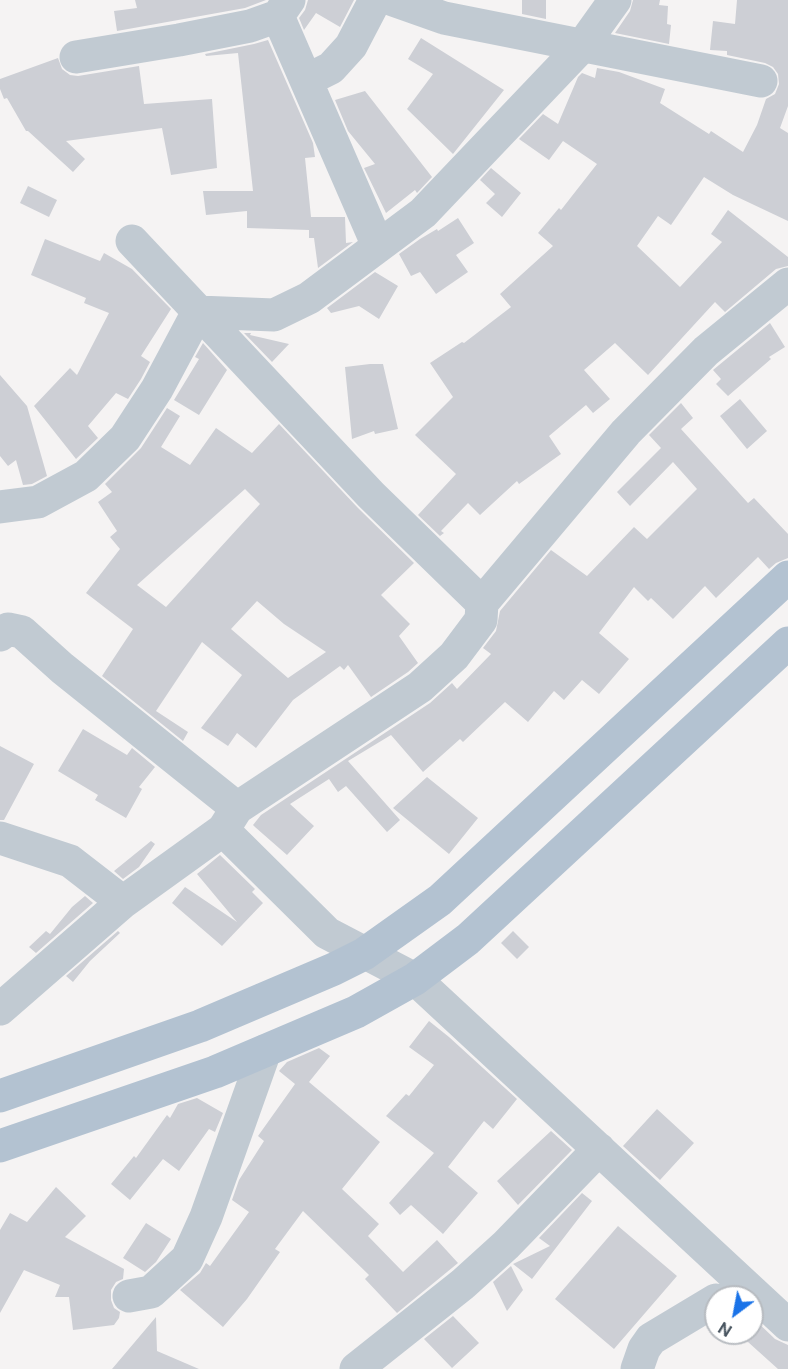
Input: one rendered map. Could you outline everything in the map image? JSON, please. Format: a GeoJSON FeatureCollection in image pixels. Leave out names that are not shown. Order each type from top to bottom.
{"type":"FeatureCollection","features":[{"type":"Feature","properties":{"kind":"main road"},"geometry":{"type":"LineString","coordinates":[[0,1096],[200,1026],[364,954],[440,900],[788,577]]}},
{"type":"Feature","properties":{"kind":"main road"},"geometry":{"type":"LineString","coordinates":[[0,1146],[215,1072],[356,1012],[415,979],[468,939],[788,643]]}},
{"type":"Feature","properties":{"kind":"street"},"geometry":{"type":"LineString","coordinates":[[307,80],[332,68],[351,46],[375,0]]}},
{"type":"Feature","properties":{"kind":"street"},"geometry":{"type":"LineString","coordinates":[[393,0],[444,18],[761,81]]}},
{"type":"Feature","properties":{"kind":"street"},"geometry":{"type":"LineString","coordinates":[[198,312],[274,315],[309,298],[423,213],[582,46],[615,0]]}},
{"type":"Feature","properties":{"kind":"street"},"geometry":{"type":"LineString","coordinates":[[76,57],[250,26],[284,8],[307,80],[378,246]]}},
{"type":"Feature","properties":{"kind":"street"},"geometry":{"type":"LineString","coordinates":[[132,242],[371,495],[482,603]]}},
{"type":"Feature","properties":{"kind":"street"},"geometry":{"type":"LineString","coordinates":[[0,1009],[123,902],[230,819],[420,687],[454,656],[481,620],[482,603],[626,432],[706,351],[788,284]]}},
{"type":"Feature","properties":{"kind":"street"},"geometry":{"type":"LineString","coordinates":[[0,507],[38,501],[86,476],[125,438],[157,388],[198,312]]}},
{"type":"Feature","properties":{"kind":"street"},"geometry":{"type":"LineString","coordinates":[[0,635],[8,629],[22,632],[230,819],[327,933],[415,979],[599,1149],[719,1285]]}},
{"type":"Feature","properties":{"kind":"street"},"geometry":{"type":"LineString","coordinates":[[0,838],[70,861],[123,902]]}},
{"type":"Feature","properties":{"kind":"street"},"geometry":{"type":"LineString","coordinates":[[129,1296],[151,1292],[187,1259],[206,1217],[265,1051]]}},
{"type":"Feature","properties":{"kind":"street"},"geometry":{"type":"LineString","coordinates":[[356,1369],[463,1284],[506,1245],[599,1149]]}},
{"type":"Feature","properties":{"kind":"street"},"geometry":{"type":"LineString","coordinates":[[637,1369],[644,1349],[651,1339],[704,1308]]}},
{"type":"Feature","properties":{"kind":"street"},"geometry":{"type":"LineString","coordinates":[[764,1313],[788,1325]]}},
{"type":"Feature","properties":{"kind":"building"},"geometry":{"type":"Polygon","coordinates":[[[135,0],[266,0],[245,8],[117,31],[114,11],[137,8],[135,0]]]}},
{"type":"Feature","properties":{"kind":"building"},"geometry":{"type":"Polygon","coordinates":[[[308,0],[354,0],[340,27],[316,13],[304,30],[299,18],[308,0]]]}},
{"type":"Feature","properties":{"kind":"building"},"geometry":{"type":"Polygon","coordinates":[[[522,0],[546,0],[546,19],[522,14],[522,0]]]}},
{"type":"Feature","properties":{"kind":"building"},"geometry":{"type":"Polygon","coordinates":[[[633,0],[660,0],[659,5],[668,6],[667,24],[671,25],[669,44],[615,33],[630,11],[633,0]]]}},
{"type":"Feature","properties":{"kind":"building"},"geometry":{"type":"Polygon","coordinates":[[[737,0],[788,0],[788,106],[780,128],[788,133],[788,221],[733,195],[704,177],[671,225],[658,216],[637,246],[680,287],[722,242],[711,234],[728,210],[788,257],[788,266],[776,269],[725,312],[715,302],[648,375],[615,343],[584,370],[610,399],[593,413],[586,405],[549,436],[561,454],[519,484],[517,481],[480,515],[468,503],[441,531],[444,533],[440,536],[418,515],[456,474],[415,435],[453,397],[430,363],[462,342],[464,343],[511,307],[500,294],[553,246],[538,233],[559,208],[561,210],[597,164],[563,141],[549,160],[519,139],[543,114],[558,124],[578,77],[582,73],[595,78],[597,68],[619,72],[665,89],[660,103],[709,134],[711,131],[743,152],[757,125],[766,99],[775,94],[779,84],[778,74],[773,67],[765,63],[727,55],[727,51],[710,50],[713,21],[735,24],[737,0]]]}},
{"type":"Feature","properties":{"kind":"building"},"geometry":{"type":"Polygon","coordinates":[[[421,38],[504,90],[453,154],[407,109],[433,74],[408,59],[421,38]]]}},
{"type":"Feature","properties":{"kind":"building"},"geometry":{"type":"Polygon","coordinates":[[[268,40],[313,143],[315,157],[305,158],[311,217],[345,217],[346,243],[353,242],[318,268],[314,238],[309,238],[309,230],[247,228],[247,211],[206,215],[203,191],[253,191],[238,53],[206,56],[205,54],[268,40]]]}},
{"type":"Feature","properties":{"kind":"building"},"geometry":{"type":"Polygon","coordinates":[[[58,58],[62,69],[70,75],[78,76],[139,66],[144,104],[212,99],[217,168],[171,175],[162,128],[66,141],[85,159],[73,172],[26,131],[7,98],[4,99],[0,89],[0,79],[58,58]]]}},
{"type":"Feature","properties":{"kind":"building"},"geometry":{"type":"Polygon","coordinates":[[[365,91],[432,177],[417,193],[415,190],[386,213],[364,168],[375,164],[348,131],[335,100],[365,91]]]}},
{"type":"Feature","properties":{"kind":"building"},"geometry":{"type":"Polygon","coordinates":[[[491,168],[521,193],[502,217],[486,203],[495,194],[480,180],[491,168]]]}},
{"type":"Feature","properties":{"kind":"building"},"geometry":{"type":"Polygon","coordinates":[[[28,186],[57,200],[49,217],[20,203],[28,186]]]}},
{"type":"Feature","properties":{"kind":"building"},"geometry":{"type":"Polygon","coordinates":[[[458,218],[474,243],[456,255],[468,272],[436,294],[420,272],[411,276],[399,254],[420,239],[458,218]]]}},
{"type":"Feature","properties":{"kind":"building"},"geometry":{"type":"Polygon","coordinates":[[[45,239],[100,261],[104,253],[132,269],[171,309],[141,356],[150,362],[141,379],[128,399],[116,393],[88,426],[98,438],[76,459],[34,406],[70,368],[77,375],[109,313],[84,303],[86,298],[31,275],[45,239]]]}},
{"type":"Feature","properties":{"kind":"building"},"geometry":{"type":"Polygon","coordinates":[[[375,272],[398,286],[379,319],[359,306],[331,313],[327,308],[375,272]]]}},
{"type":"Feature","properties":{"kind":"building"},"geometry":{"type":"Polygon","coordinates":[[[770,323],[785,347],[769,357],[771,359],[728,396],[716,384],[721,379],[713,370],[770,323]]]}},
{"type":"Feature","properties":{"kind":"building"},"geometry":{"type":"Polygon","coordinates":[[[244,333],[251,333],[250,335],[289,344],[272,362],[244,333]]]}},
{"type":"Feature","properties":{"kind":"building"},"geometry":{"type":"Polygon","coordinates":[[[203,343],[227,370],[199,415],[174,400],[199,359],[195,357],[203,343]]]}},
{"type":"Feature","properties":{"kind":"building"},"geometry":{"type":"Polygon","coordinates":[[[383,364],[398,429],[375,434],[374,431],[352,439],[345,367],[383,364]]]}},
{"type":"Feature","properties":{"kind":"building"},"geometry":{"type":"Polygon","coordinates":[[[0,375],[27,406],[47,476],[32,484],[23,485],[16,460],[8,466],[0,456],[0,375]]]}},
{"type":"Feature","properties":{"kind":"building"},"geometry":{"type":"Polygon","coordinates":[[[740,399],[767,431],[747,449],[720,416],[740,399]]]}},
{"type":"Feature","properties":{"kind":"building"},"geometry":{"type":"Polygon","coordinates":[[[681,403],[693,418],[681,429],[748,503],[754,498],[788,534],[788,558],[769,569],[758,557],[716,598],[705,586],[673,619],[651,598],[648,601],[634,587],[599,633],[629,659],[599,694],[582,680],[564,700],[554,691],[528,722],[505,702],[463,742],[460,739],[423,772],[391,735],[348,761],[400,820],[387,832],[346,786],[338,792],[329,779],[290,804],[314,826],[287,855],[253,825],[261,815],[430,703],[452,683],[457,689],[491,654],[483,648],[496,631],[500,611],[551,550],[587,576],[634,527],[647,539],[697,489],[673,462],[630,506],[617,492],[661,448],[649,435],[681,403]]]}},
{"type":"Feature","properties":{"kind":"building"},"geometry":{"type":"Polygon","coordinates":[[[167,408],[180,416],[161,447],[190,465],[216,428],[252,453],[279,424],[358,508],[414,563],[381,595],[410,624],[399,636],[418,663],[371,697],[348,665],[344,670],[340,666],[293,700],[256,748],[237,733],[228,746],[201,728],[242,675],[202,642],[156,711],[188,732],[183,741],[102,676],[133,629],[86,593],[120,549],[110,537],[117,531],[98,502],[112,492],[105,484],[141,448],[167,408]],[[245,489],[137,585],[166,607],[260,504],[245,489]],[[257,601],[231,629],[288,678],[326,652],[284,624],[257,601]]]}},
{"type":"Feature","properties":{"kind":"building"},"geometry":{"type":"Polygon","coordinates":[[[83,729],[127,755],[132,748],[155,767],[139,787],[142,789],[126,818],[95,800],[98,795],[58,771],[83,729]]]}},
{"type":"Feature","properties":{"kind":"building"},"geometry":{"type":"Polygon","coordinates":[[[0,746],[34,764],[4,820],[0,820],[0,746]]]}},
{"type":"Feature","properties":{"kind":"building"},"geometry":{"type":"Polygon","coordinates":[[[427,777],[478,818],[449,854],[393,808],[427,777]]]}},
{"type":"Feature","properties":{"kind":"building"},"geometry":{"type":"Polygon","coordinates":[[[151,841],[155,844],[139,867],[123,879],[114,871],[151,841]]]}},
{"type":"Feature","properties":{"kind":"building"},"geometry":{"type":"Polygon","coordinates":[[[220,855],[255,889],[252,892],[263,903],[222,946],[172,903],[185,887],[237,922],[197,874],[220,855]]]}},
{"type":"Feature","properties":{"kind":"building"},"geometry":{"type":"Polygon","coordinates":[[[85,896],[93,903],[36,953],[29,947],[46,931],[50,934],[72,907],[85,896]]]}},
{"type":"Feature","properties":{"kind":"building"},"geometry":{"type":"Polygon","coordinates":[[[118,931],[120,933],[90,961],[73,982],[66,976],[118,931]]]}},
{"type":"Feature","properties":{"kind":"building"},"geometry":{"type":"Polygon","coordinates":[[[513,931],[529,947],[517,959],[501,943],[513,931]]]}},
{"type":"Feature","properties":{"kind":"building"},"geometry":{"type":"Polygon","coordinates":[[[429,1021],[517,1099],[493,1129],[484,1121],[448,1167],[478,1193],[443,1234],[411,1205],[400,1215],[389,1203],[434,1153],[386,1116],[406,1094],[409,1096],[434,1065],[409,1047],[429,1021]]]}},
{"type":"Feature","properties":{"kind":"building"},"geometry":{"type":"Polygon","coordinates":[[[319,1048],[330,1056],[309,1082],[380,1142],[342,1189],[379,1224],[368,1236],[403,1272],[437,1240],[458,1263],[397,1313],[365,1279],[369,1275],[303,1211],[275,1249],[280,1252],[247,1299],[223,1327],[180,1290],[200,1273],[206,1263],[210,1266],[249,1212],[232,1200],[239,1180],[264,1141],[258,1136],[295,1084],[279,1071],[287,1062],[319,1048]]]}},
{"type":"Feature","properties":{"kind":"building"},"geometry":{"type":"Polygon","coordinates":[[[197,1098],[223,1113],[215,1132],[209,1129],[179,1171],[163,1159],[130,1200],[111,1184],[134,1156],[136,1158],[167,1115],[170,1118],[178,1104],[197,1098]]]}},
{"type":"Feature","properties":{"kind":"building"},"geometry":{"type":"Polygon","coordinates":[[[657,1109],[694,1143],[660,1180],[623,1146],[657,1109]]]}},
{"type":"Feature","properties":{"kind":"building"},"geometry":{"type":"Polygon","coordinates":[[[551,1131],[572,1150],[518,1205],[497,1181],[551,1131]]]}},
{"type":"Feature","properties":{"kind":"building"},"geometry":{"type":"Polygon","coordinates":[[[56,1187],[86,1216],[65,1237],[124,1269],[123,1279],[116,1282],[111,1290],[114,1308],[120,1312],[114,1325],[73,1330],[69,1297],[55,1297],[60,1285],[24,1270],[0,1313],[0,1230],[10,1213],[27,1222],[56,1187]]]}},
{"type":"Feature","properties":{"kind":"building"},"geometry":{"type":"Polygon","coordinates":[[[582,1193],[592,1201],[532,1279],[513,1264],[550,1246],[539,1238],[582,1193]]]}},
{"type":"Feature","properties":{"kind":"building"},"geometry":{"type":"Polygon","coordinates":[[[146,1223],[171,1239],[156,1262],[145,1272],[123,1258],[146,1223]]]}},
{"type":"Feature","properties":{"kind":"building"},"geometry":{"type":"Polygon","coordinates":[[[618,1226],[677,1276],[614,1349],[555,1299],[618,1226]]]}},
{"type":"Feature","properties":{"kind":"building"},"geometry":{"type":"Polygon","coordinates":[[[511,1266],[523,1290],[507,1311],[493,1282],[511,1266]]]}},
{"type":"Feature","properties":{"kind":"building"},"geometry":{"type":"Polygon","coordinates":[[[453,1316],[479,1343],[452,1368],[424,1339],[453,1316]]]}},
{"type":"Feature","properties":{"kind":"building"},"geometry":{"type":"Polygon","coordinates":[[[156,1317],[157,1351],[199,1369],[112,1369],[156,1317]]]}},
{"type":"Feature","properties":{"kind":"building"},"geometry":{"type":"Polygon","coordinates":[[[764,1328],[775,1339],[788,1345],[788,1369],[778,1369],[751,1345],[764,1345],[764,1328]]]}}]}
